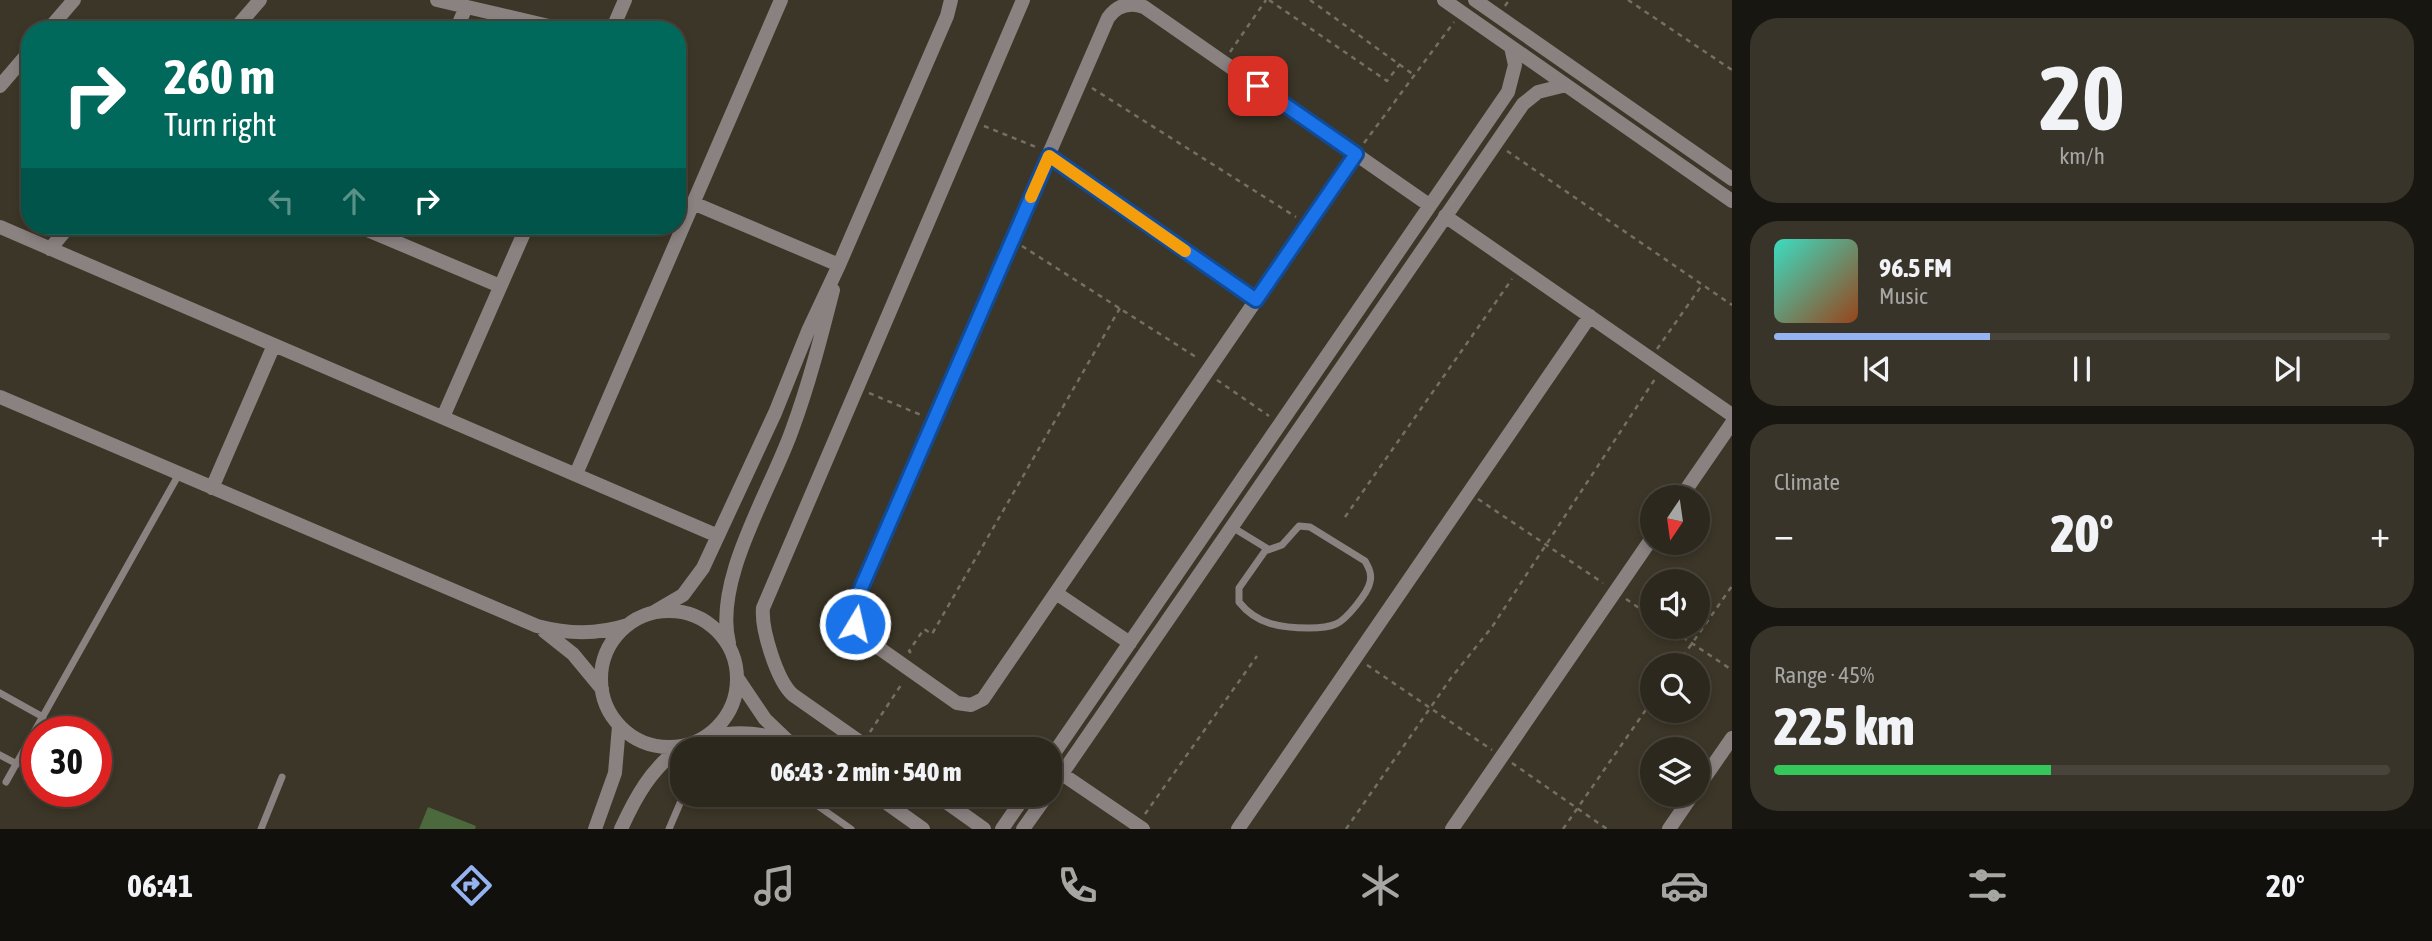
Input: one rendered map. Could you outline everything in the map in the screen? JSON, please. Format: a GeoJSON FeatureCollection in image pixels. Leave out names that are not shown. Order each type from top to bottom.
{"type":"FeatureCollection","features":[{"type":"Feature","properties":{"kind":"street"},"geometry":{"type":"LineString","coordinates":[[56,21],[74,0]]}},
{"type":"Feature","properties":{"kind":"street"},"geometry":{"type":"LineString","coordinates":[[242,21],[260,0]]}},
{"type":"Feature","properties":{"kind":"street"},"geometry":{"type":"LineString","coordinates":[[438,0],[528,21]]}},
{"type":"Feature","properties":{"kind":"street"},"geometry":{"type":"LineString","coordinates":[[616,21],[625,0]]}},
{"type":"Feature","properties":{"kind":"street"},"geometry":{"type":"LineString","coordinates":[[686,219],[781,0]]}},
{"type":"Feature","properties":{"kind":"street"},"geometry":{"type":"LineString","coordinates":[[0,397],[537,626],[555,631],[583,633],[628,625],[674,602],[691,587],[703,568],[771,423],[817,309],[839,265],[947,16],[951,0]]}},
{"type":"Feature","properties":{"kind":"street"},"geometry":{"type":"LineString","coordinates":[[947,16],[959,0]]}},
{"type":"Feature","properties":{"kind":"street"},"geometry":{"type":"LineString","coordinates":[[853,737],[784,686],[762,615],[765,600],[1023,0]]}},
{"type":"Feature","properties":{"kind":"street"},"geometry":{"type":"LineString","coordinates":[[1444,0],[1732,201]]}},
{"type":"Feature","properties":{"kind":"street"},"geometry":{"type":"LineString","coordinates":[[1475,0],[1732,179]]}},
{"type":"Feature","properties":{"kind":"street"},"geometry":{"type":"LineString","coordinates":[[1356,154],[988,694],[977,703],[957,703],[862,636],[855,624],[853,609],[1108,18],[1116,9],[1132,4],[1149,10],[1239,73],[1356,154],[1429,205]]}},
{"type":"Feature","properties":{"kind":"street"},"geometry":{"type":"LineString","coordinates":[[460,21],[466,6]]}},
{"type":"Feature","properties":{"kind":"street"},"geometry":{"type":"LineString","coordinates":[[1062,742],[1503,100],[1514,75],[1511,47]]}},
{"type":"Feature","properties":{"kind":"street"},"geometry":{"type":"LineString","coordinates":[[0,86],[21,62]]}},
{"type":"Feature","properties":{"kind":"street"},"geometry":{"type":"LineString","coordinates":[[1140,827],[1062,774],[1517,112],[1538,92],[1566,85]]}},
{"type":"Feature","properties":{"kind":"street"},"geometry":{"type":"LineString","coordinates":[[1503,100],[1514,102],[1517,112]]}},
{"type":"Feature","properties":{"kind":"street"},"geometry":{"type":"LineString","coordinates":[[1049,154],[1256,300]]}},
{"type":"Feature","properties":{"kind":"street"},"geometry":{"type":"LineString","coordinates":[[693,203],[839,265]]}},
{"type":"Feature","properties":{"kind":"street"},"geometry":{"type":"LineString","coordinates":[[1445,216],[1732,415]]}},
{"type":"Feature","properties":{"kind":"street"},"geometry":{"type":"LineString","coordinates":[[0,227],[718,536]]}},
{"type":"Feature","properties":{"kind":"street"},"geometry":{"type":"LineString","coordinates":[[50,249],[62,235]]}},
{"type":"Feature","properties":{"kind":"street"},"geometry":{"type":"LineString","coordinates":[[385,235],[500,286]]}},
{"type":"Feature","properties":{"kind":"street"},"geometry":{"type":"LineString","coordinates":[[443,417],[523,235]]}},
{"type":"Feature","properties":{"kind":"street"},"geometry":{"type":"LineString","coordinates":[[576,474],[679,235]]}},
{"type":"Feature","properties":{"kind":"street"},"geometry":{"type":"LineString","coordinates":[[705,737],[729,713],[736,697],[738,679],[726,612],[732,577],[799,411],[839,265]]}},
{"type":"Feature","properties":{"kind":"street"},"geometry":{"type":"LineString","coordinates":[[1238,829],[1590,316]]}},
{"type":"Feature","properties":{"kind":"street"},"geometry":{"type":"LineString","coordinates":[[212,488],[274,345]]}},
{"type":"Feature","properties":{"kind":"street"},"geometry":{"type":"LineString","coordinates":[[1689,485],[1732,423]]}},
{"type":"Feature","properties":{"kind":"street"},"geometry":{"type":"LineString","coordinates":[[1452,829],[1640,555]]}},
{"type":"Feature","properties":{"kind":"street"},"geometry":{"type":"LineString","coordinates":[[1056,593],[1130,643]]}},
{"type":"Feature","properties":{"kind":"street"},"geometry":{"type":"LineString","coordinates":[[654,612],[672,611],[698,618],[720,633],[731,648]]}},
{"type":"Feature","properties":{"kind":"street"},"geometry":{"type":"LineString","coordinates":[[628,625],[615,638],[606,653],[601,671],[602,689],[608,709],[632,737],[648,744],[670,747]]}},
{"type":"Feature","properties":{"kind":"street"},"geometry":{"type":"LineString","coordinates":[[537,626],[573,654],[602,689]]}},
{"type":"Feature","properties":{"kind":"street"},"geometry":{"type":"LineString","coordinates":[[738,679],[760,713],[784,737]]}},
{"type":"Feature","properties":{"kind":"street"},"geometry":{"type":"LineString","coordinates":[[595,829],[615,773],[620,726]]}},
{"type":"Feature","properties":{"kind":"street"},"geometry":{"type":"LineString","coordinates":[[711,737],[738,733],[769,737]]}},
{"type":"Feature","properties":{"kind":"street"},"geometry":{"type":"LineString","coordinates":[[1710,770],[1732,738]]}},
{"type":"Feature","properties":{"kind":"street"},"geometry":{"type":"LineString","coordinates":[[621,829],[646,780],[670,756]]}},
{"type":"Feature","properties":{"kind":"street"},"geometry":{"type":"LineString","coordinates":[[892,807],[923,829]]}},
{"type":"Feature","properties":{"kind":"street"},"geometry":{"type":"LineString","coordinates":[[953,807],[984,829]]}},
{"type":"Feature","properties":{"kind":"street"},"geometry":{"type":"LineString","coordinates":[[1002,829],[1017,807]]}},
{"type":"Feature","properties":{"kind":"street"},"geometry":{"type":"LineString","coordinates":[[1023,829],[1039,807]]}},
{"type":"Feature","properties":{"kind":"street"},"geometry":{"type":"LineString","coordinates":[[1669,829],[1683,807]]}},
{"type":"Feature","properties":{"kind":"lane"},"geometry":{"type":"LineString","coordinates":[[44,716],[178,474]]}},
{"type":"Feature","properties":{"kind":"lane"},"geometry":{"type":"LineString","coordinates":[[1231,527],[1268,549],[1282,545],[1296,529],[1307,526],[1365,561],[1370,574],[1368,588],[1347,617],[1337,624],[1322,628],[1273,626],[1242,606],[1238,597],[1239,587],[1268,549]]}},
{"type":"Feature","properties":{"kind":"lane"},"geometry":{"type":"LineString","coordinates":[[0,693],[41,716]]}},
{"type":"Feature","properties":{"kind":"lane"},"geometry":{"type":"LineString","coordinates":[[0,755],[17,764]]}},
{"type":"Feature","properties":{"kind":"lane"},"geometry":{"type":"LineString","coordinates":[[6,782],[21,757]]}},
{"type":"Feature","properties":{"kind":"lane"},"geometry":{"type":"LineString","coordinates":[[261,829],[282,777]]}},
{"type":"Feature","properties":{"kind":"lane"},"geometry":{"type":"LineString","coordinates":[[670,829],[679,807]]}},
{"type":"Feature","properties":{"kind":"lane"},"geometry":{"type":"LineString","coordinates":[[821,807],[852,829]]}},
{"type":"Feature","properties":{"kind":"path"},"geometry":{"type":"LineString","coordinates":[[1239,73],[1245,63],[1229,52],[1267,0],[1387,81],[1400,64]]}},
{"type":"Feature","properties":{"kind":"path"},"geometry":{"type":"LineString","coordinates":[[1310,0],[1414,75]]}},
{"type":"Feature","properties":{"kind":"path"},"geometry":{"type":"LineString","coordinates":[[1628,0],[1732,70]]}},
{"type":"Feature","properties":{"kind":"path"},"geometry":{"type":"LineString","coordinates":[[1356,154],[1455,19],[1468,28],[1473,20]]}},
{"type":"Feature","properties":{"kind":"path"},"geometry":{"type":"LineString","coordinates":[[1081,81],[1308,225]]}},
{"type":"Feature","properties":{"kind":"path"},"geometry":{"type":"LineString","coordinates":[[971,121],[1049,154]]}},
{"type":"Feature","properties":{"kind":"path"},"geometry":{"type":"LineString","coordinates":[[1496,143],[1732,305]]}},
{"type":"Feature","properties":{"kind":"path"},"geometry":{"type":"LineString","coordinates":[[1012,240],[1120,308],[1280,423]]}},
{"type":"Feature","properties":{"kind":"path"},"geometry":{"type":"LineString","coordinates":[[1345,517],[1520,268]]}},
{"type":"Feature","properties":{"kind":"path"},"geometry":{"type":"LineString","coordinates":[[1346,829],[1457,670],[1492,627],[1663,367],[1669,357],[1657,349],[1702,285]]}},
{"type":"Feature","properties":{"kind":"path"},"geometry":{"type":"LineString","coordinates":[[871,737],[919,659],[909,651],[924,629],[932,634],[1120,308]]}},
{"type":"Feature","properties":{"kind":"path"},"geometry":{"type":"LineString","coordinates":[[856,388],[934,420]]}},
{"type":"Feature","properties":{"kind":"path"},"geometry":{"type":"LineString","coordinates":[[1469,492],[1640,609]]}},
{"type":"Feature","properties":{"kind":"path"},"geometry":{"type":"LineString","coordinates":[[1686,653],[1732,586]]}},
{"type":"Feature","properties":{"kind":"path"},"geometry":{"type":"LineString","coordinates":[[1685,639],[1732,670]]}},
{"type":"Feature","properties":{"kind":"path"},"geometry":{"type":"LineString","coordinates":[[1140,827],[1258,656]]}},
{"type":"Feature","properties":{"kind":"path"},"geometry":{"type":"LineString","coordinates":[[1356,657],[1607,829]]}},
{"type":"Feature","properties":{"kind":"path"},"geometry":{"type":"LineString","coordinates":[[1563,829],[1640,718]]}},
{"type":"Feature","properties":{"kind":"green space"},"geometry":{"type":"Polygon","coordinates":[[[428,807],[476,826],[475,829],[419,829],[428,807]]]}},
{"type":"Feature","properties":{"kind":"slow traffic"},"geometry":{"type":"LineString","coordinates":[[1031,197],[1049,156],[1185,251]]}},
{"type":"Feature","properties":{"kind":"route"},"geometry":{"type":"LineString","coordinates":[[855,624],[855,602],[1049,156],[1256,300],[1356,154],[1258,86]]}}]}
